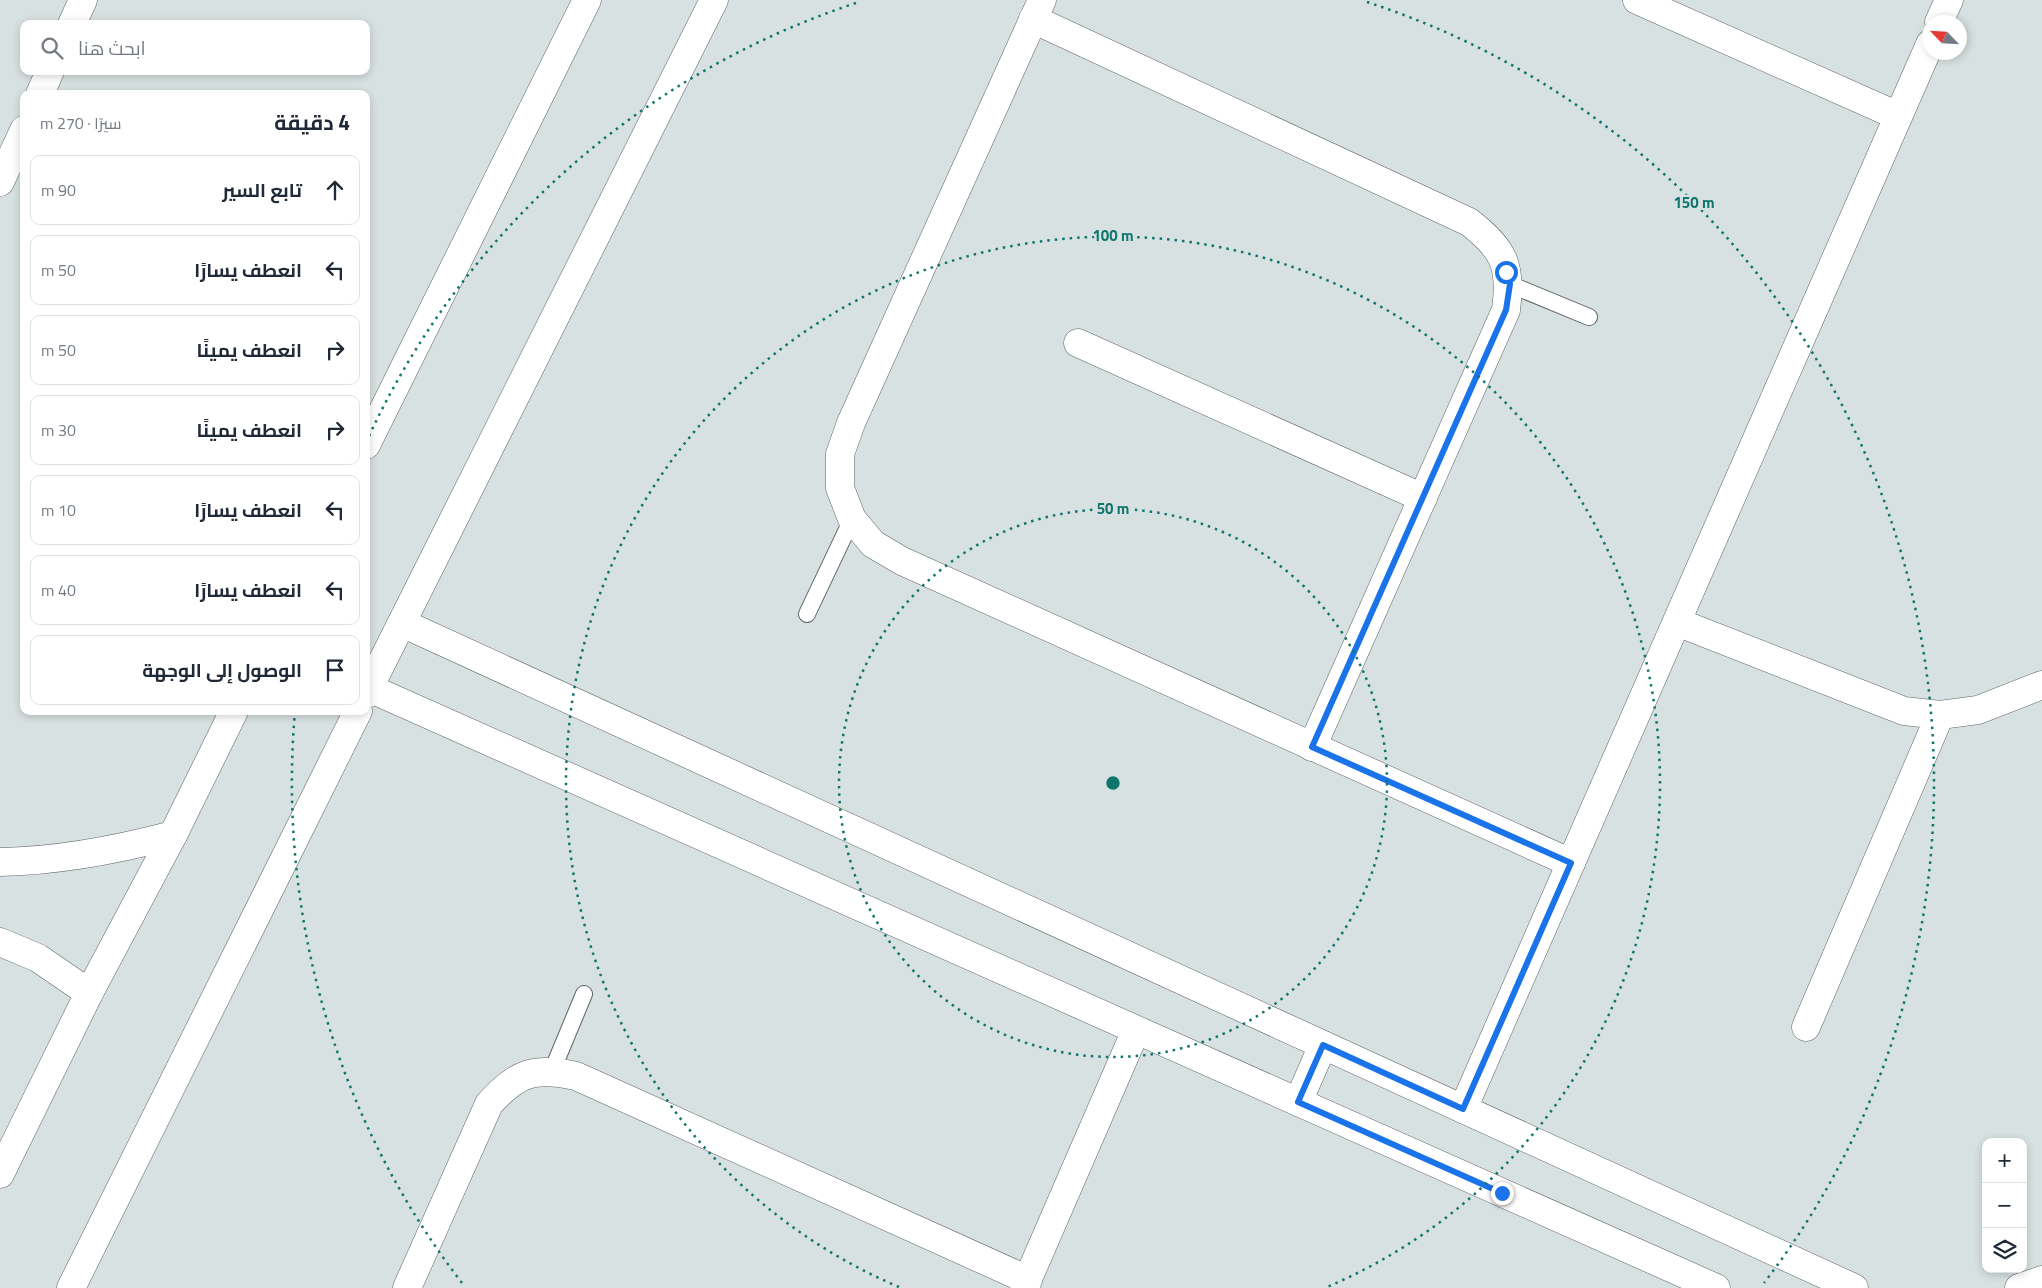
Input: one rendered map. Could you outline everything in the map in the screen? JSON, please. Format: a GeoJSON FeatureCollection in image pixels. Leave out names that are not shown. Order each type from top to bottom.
{"type":"FeatureCollection","features":[{"type":"Feature","properties":{"kind":"street"},"geometry":{"type":"LineString","coordinates":[[74,20],[82,0]]}},
{"type":"Feature","properties":{"kind":"street"},"geometry":{"type":"LineString","coordinates":[[370,437],[587,0]]}},
{"type":"Feature","properties":{"kind":"street"},"geometry":{"type":"LineString","coordinates":[[370,686],[714,0]]}},
{"type":"Feature","properties":{"kind":"street"},"geometry":{"type":"LineString","coordinates":[[1637,0],[1898,116]]}},
{"type":"Feature","properties":{"kind":"street"},"geometry":{"type":"LineString","coordinates":[[1942,15],[1948,0]]}},
{"type":"Feature","properties":{"kind":"street"},"geometry":{"type":"LineString","coordinates":[[1312,747],[1506,310],[1510,284],[1504,259],[1490,238],[1469,222],[1038,10],[848,430],[840,454],[840,488],[852,519],[873,544],[902,561],[1312,747],[1571,863]]}},
{"type":"Feature","properties":{"kind":"street"},"geometry":{"type":"LineString","coordinates":[[1463,1109],[1923,60]]}},
{"type":"Feature","properties":{"kind":"street"},"geometry":{"type":"LineString","coordinates":[[42,90],[48,75]]}},
{"type":"Feature","properties":{"kind":"street"},"geometry":{"type":"LineString","coordinates":[[0,182],[20,139]]}},
{"type":"Feature","properties":{"kind":"street"},"geometry":{"type":"LineString","coordinates":[[1078,343],[1423,498]]}},
{"type":"Feature","properties":{"kind":"street"},"geometry":{"type":"LineString","coordinates":[[1677,622],[1869,699],[1904,711],[1940,715],[1978,710],[2042,685]]}},
{"type":"Feature","properties":{"kind":"street"},"geometry":{"type":"LineString","coordinates":[[402,623],[1854,1288]]}},
{"type":"Feature","properties":{"kind":"street"},"geometry":{"type":"LineString","coordinates":[[370,701],[1136,1030],[1716,1288]]}},
{"type":"Feature","properties":{"kind":"street"},"geometry":{"type":"LineString","coordinates":[[0,1174],[89,993],[173,835],[232,715]]}},
{"type":"Feature","properties":{"kind":"street"},"geometry":{"type":"LineString","coordinates":[[71,1288],[356,715]]}},
{"type":"Feature","properties":{"kind":"street"},"geometry":{"type":"LineString","coordinates":[[1806,1027],[1940,715]]}},
{"type":"Feature","properties":{"kind":"street"},"geometry":{"type":"LineString","coordinates":[[0,862],[74,856],[124,848],[173,835]]}},
{"type":"Feature","properties":{"kind":"street"},"geometry":{"type":"LineString","coordinates":[[0,942],[38,958],[89,993]]}},
{"type":"Feature","properties":{"kind":"street"},"geometry":{"type":"LineString","coordinates":[[407,1288],[489,1104],[506,1086],[527,1074],[552,1071],[576,1076],[1026,1284],[1136,1030]]}},
{"type":"Feature","properties":{"kind":"street"},"geometry":{"type":"LineString","coordinates":[[1298,1102],[1323,1045]]}},
{"type":"Feature","properties":{"kind":"street"},"geometry":{"type":"LineString","coordinates":[[2019,1288],[2042,1280]]}},
{"type":"Feature","properties":{"kind":"lane"},"geometry":{"type":"LineString","coordinates":[[1510,284],[1589,316]]}},
{"type":"Feature","properties":{"kind":"lane"},"geometry":{"type":"LineString","coordinates":[[806,614],[852,519]]}},
{"type":"Feature","properties":{"kind":"lane"},"geometry":{"type":"LineString","coordinates":[[552,1071],[584,994]]}},
{"type":"Feature","properties":{"kind":"route"},"geometry":{"type":"LineString","coordinates":[[1502,1193],[1298,1102],[1323,1045],[1463,1109],[1571,863],[1312,747],[1506,310],[1510,284],[1506,272]]}}]}
